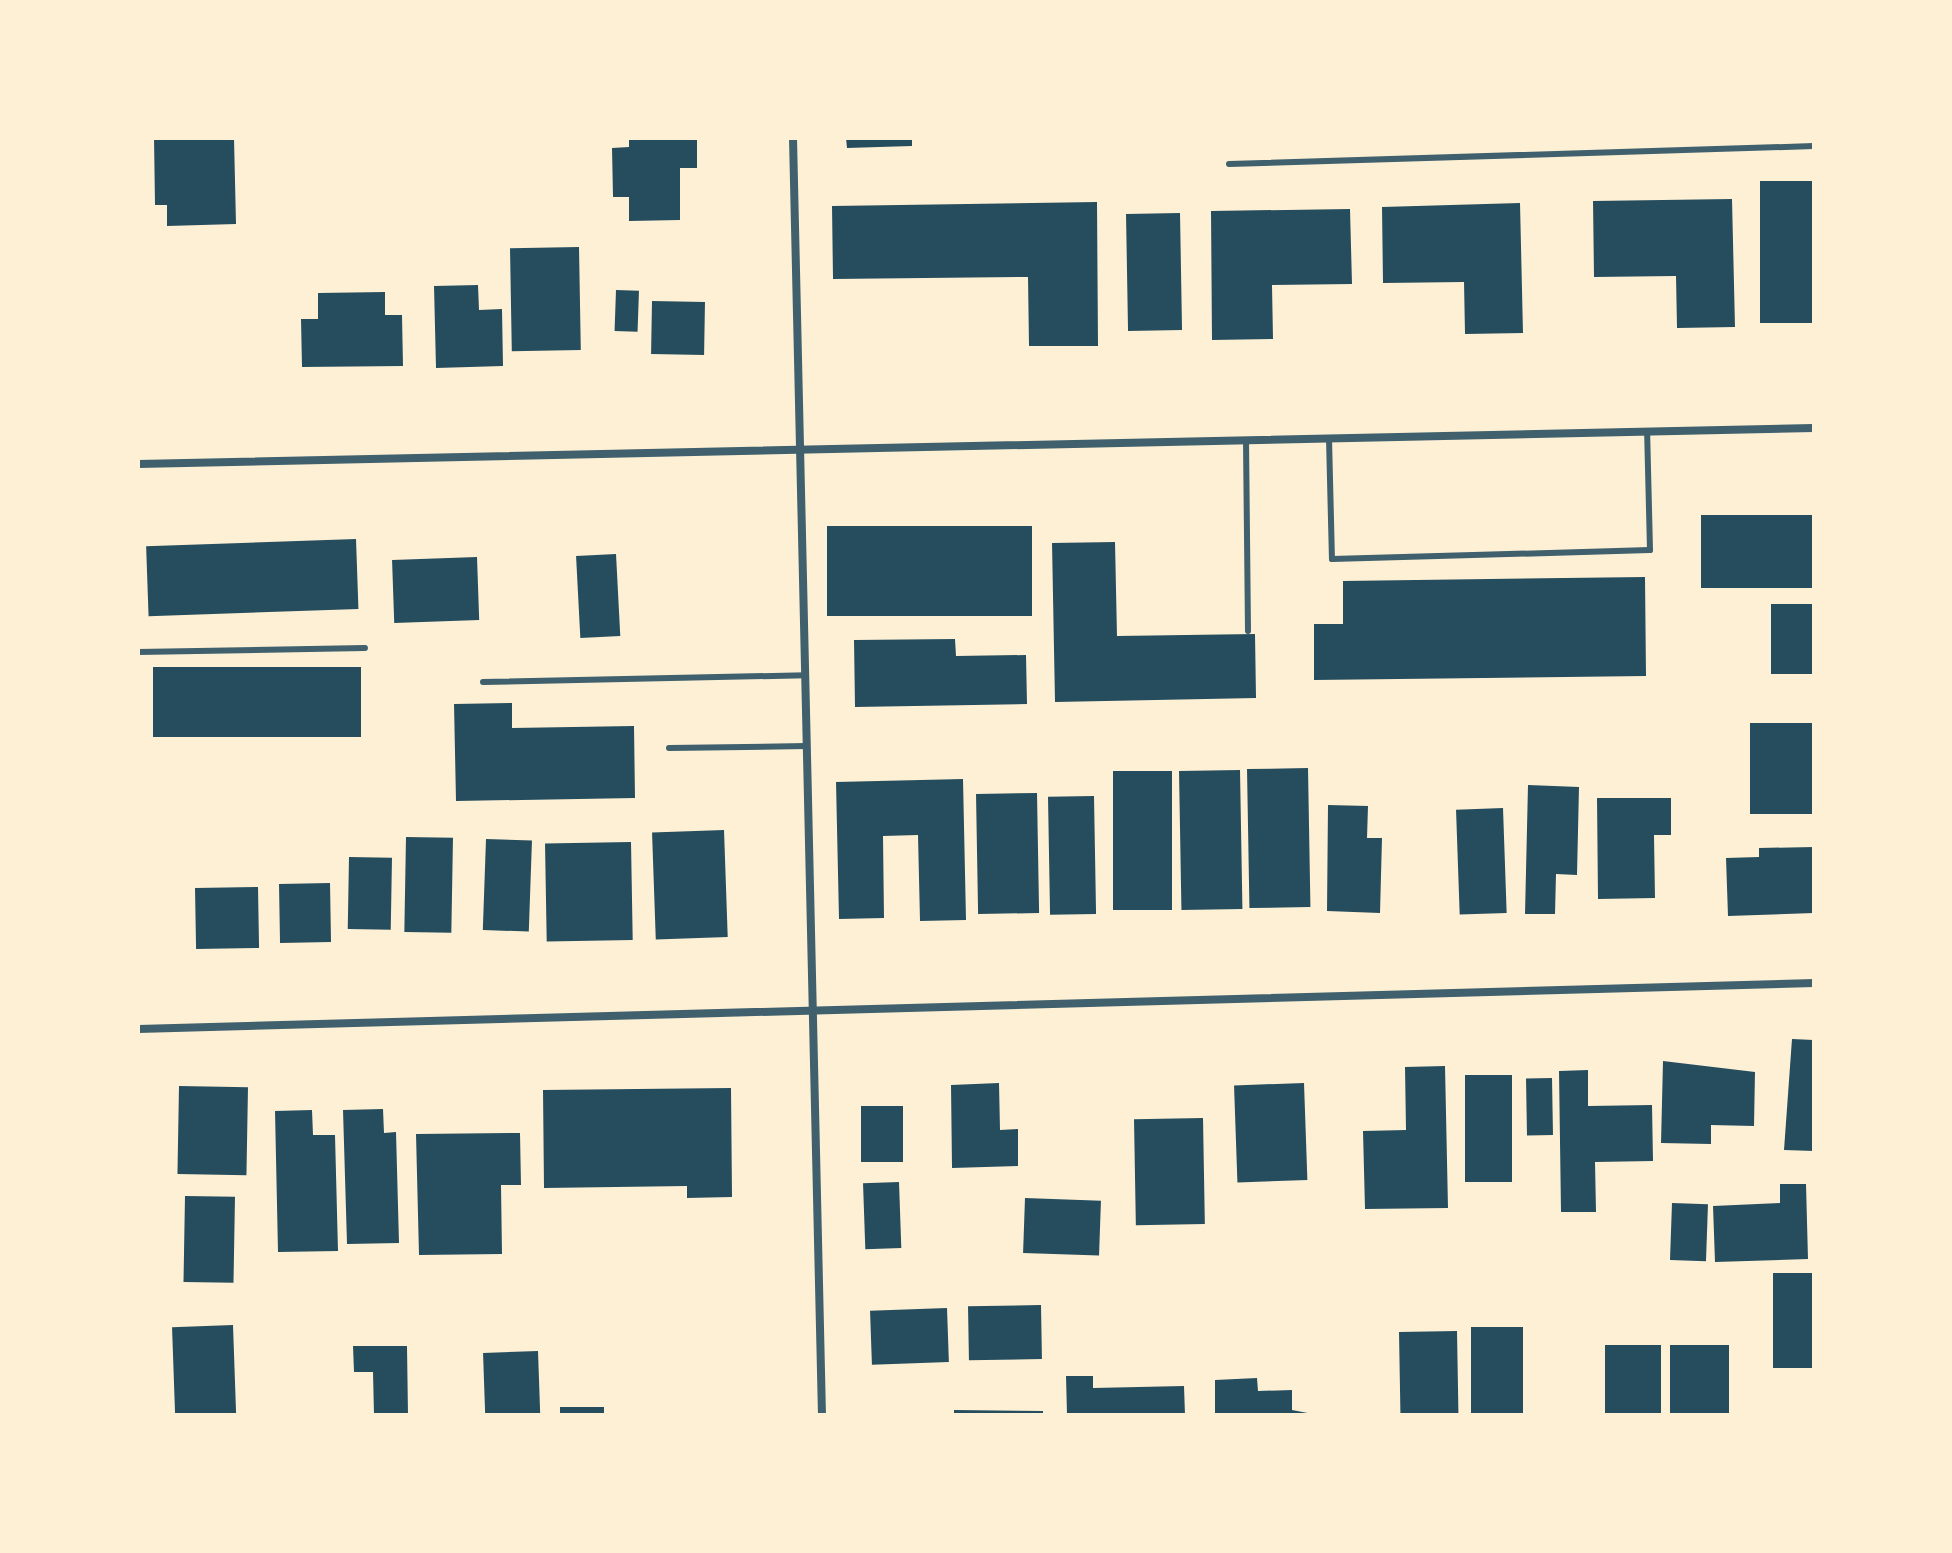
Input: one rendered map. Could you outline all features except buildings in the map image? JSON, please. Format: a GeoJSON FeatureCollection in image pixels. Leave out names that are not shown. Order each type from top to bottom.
{"type":"FeatureCollection","features":[{"type":"Feature","properties":{"kind":"street"},"geometry":{"type":"LineString","coordinates":[[793,138],[822,1415]]}},
{"type":"Feature","properties":{"kind":"street"},"geometry":{"type":"LineString","coordinates":[[138,464],[1814,428]]}},
{"type":"Feature","properties":{"kind":"street"},"geometry":{"type":"LineString","coordinates":[[138,1029],[813,1008],[1814,983]]}},
{"type":"Feature","properties":{"kind":"lane"},"geometry":{"type":"LineString","coordinates":[[1229,164],[1814,146]]}},
{"type":"Feature","properties":{"kind":"lane"},"geometry":{"type":"LineString","coordinates":[[1329,438],[1332,559],[1650,550],[1647,431]]}},
{"type":"Feature","properties":{"kind":"lane"},"geometry":{"type":"LineString","coordinates":[[1246,440],[1248,631]]}},
{"type":"Feature","properties":{"kind":"lane"},"geometry":{"type":"LineString","coordinates":[[138,652],[365,648]]}},
{"type":"Feature","properties":{"kind":"lane"},"geometry":{"type":"LineString","coordinates":[[483,682],[806,675]]}},
{"type":"Feature","properties":{"kind":"lane"},"geometry":{"type":"LineString","coordinates":[[669,748],[807,746]]}}]}
